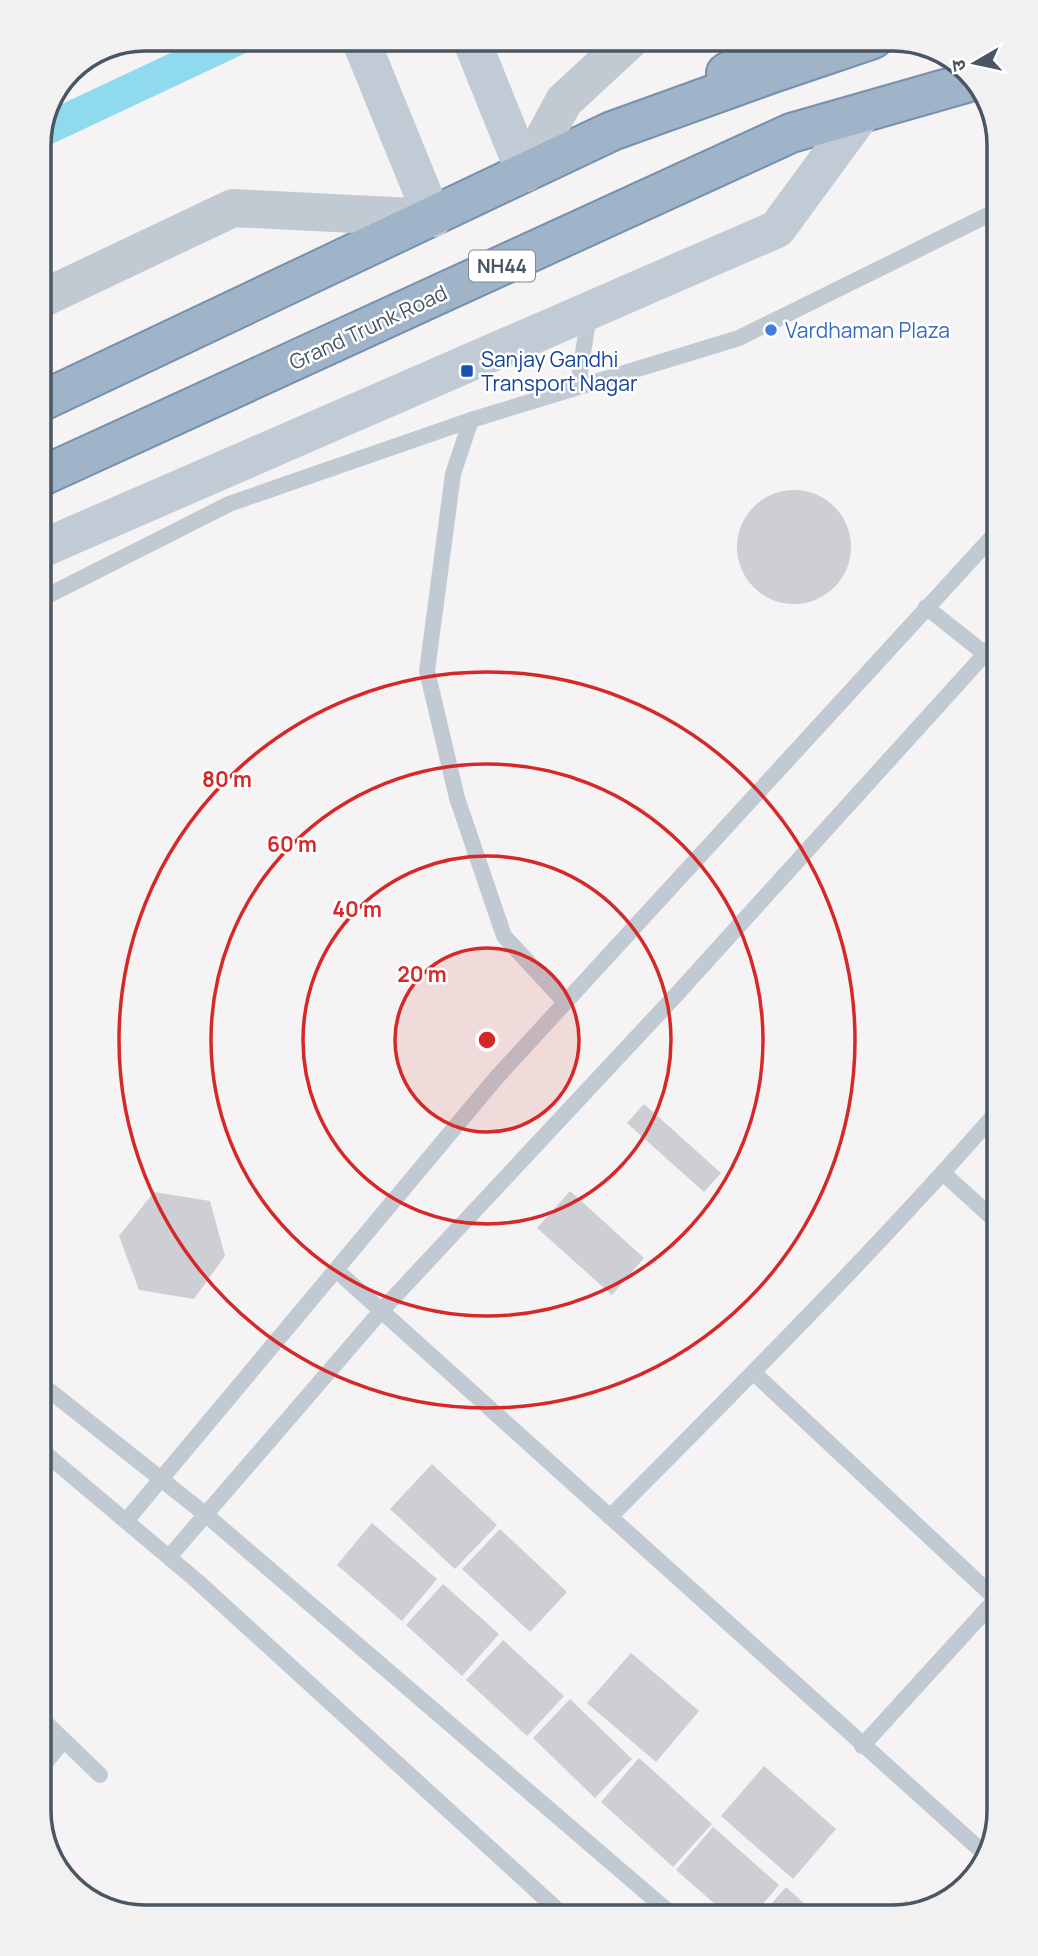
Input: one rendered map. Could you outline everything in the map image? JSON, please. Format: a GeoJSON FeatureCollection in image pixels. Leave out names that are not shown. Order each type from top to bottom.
{"type":"FeatureCollection","features":[{"type":"Feature","properties":{"kind":"highway"},"geometry":{"type":"LineString","coordinates":[[669,110],[761,51]]}},
{"type":"Feature","properties":{"kind":"highway"},"geometry":{"type":"LineString","coordinates":[[51,397],[612,131],[839,51]]}},
{"type":"Feature","properties":{"kind":"highway","name":"Grand Trunk Road"},"geometry":{"type":"LineString","coordinates":[[51,472],[791,133],[940,91]]}},
{"type":"Feature","properties":{"kind":"main road"},"geometry":{"type":"LineString","coordinates":[[365,51],[433,218]]}},
{"type":"Feature","properties":{"kind":"main road"},"geometry":{"type":"LineString","coordinates":[[476,51],[525,173]]}},
{"type":"Feature","properties":{"kind":"main road"},"geometry":{"type":"LineString","coordinates":[[51,544],[777,229],[862,113]]}},
{"type":"Feature","properties":{"kind":"street"},"geometry":{"type":"LineString","coordinates":[[525,173],[564,101],[618,51]]}},
{"type":"Feature","properties":{"kind":"street"},"geometry":{"type":"LineString","coordinates":[[51,295],[233,208],[433,218]]}},
{"type":"Feature","properties":{"kind":"lane"},"geometry":{"type":"LineString","coordinates":[[51,594],[229,504],[471,420],[739,338],[987,215]]}},
{"type":"Feature","properties":{"kind":"lane"},"geometry":{"type":"LineString","coordinates":[[578,386],[589,312]]}},
{"type":"Feature","properties":{"kind":"lane"},"geometry":{"type":"LineString","coordinates":[[471,420],[453,474],[427,671],[457,798],[504,936],[564,1001]]}},
{"type":"Feature","properties":{"kind":"lane"},"geometry":{"type":"LineString","coordinates":[[126,1521],[496,1077],[987,542]]}},
{"type":"Feature","properties":{"kind":"lane"},"geometry":{"type":"LineString","coordinates":[[926,607],[987,650]]}},
{"type":"Feature","properties":{"kind":"lane"},"geometry":{"type":"LineString","coordinates":[[169,1557],[382,1310],[987,657]]}},
{"type":"Feature","properties":{"kind":"lane"},"geometry":{"type":"LineString","coordinates":[[610,1517],[754,1373],[987,1123]]}},
{"type":"Feature","properties":{"kind":"lane"},"geometry":{"type":"LineString","coordinates":[[943,1172],[987,1213]]}},
{"type":"Feature","properties":{"kind":"lane"},"geometry":{"type":"LineString","coordinates":[[337,1270],[979,1849]]}},
{"type":"Feature","properties":{"kind":"lane"},"geometry":{"type":"LineString","coordinates":[[754,1373],[987,1589]]}},
{"type":"Feature","properties":{"kind":"lane"},"geometry":{"type":"LineString","coordinates":[[51,1392],[205,1514],[661,1905]]}},
{"type":"Feature","properties":{"kind":"lane"},"geometry":{"type":"LineString","coordinates":[[51,1458],[169,1557],[552,1905]]}},
{"type":"Feature","properties":{"kind":"lane"},"geometry":{"type":"LineString","coordinates":[[862,1746],[987,1609]]}},
{"type":"Feature","properties":{"kind":"lane"},"geometry":{"type":"LineString","coordinates":[[51,1728],[100,1775]]}},
{"type":"Feature","properties":{"kind":"lane"},"geometry":{"type":"LineString","coordinates":[[51,1756],[64,1740]]}},
{"type":"Feature","properties":{"kind":"building"},"geometry":{"type":"Polygon","coordinates":[[[794,490],[816,495],[834,507],[846,525],[851,547],[846,569],[834,587],[816,599],[794,604],[772,599],[754,587],[742,569],[737,547],[742,525],[754,507],[772,495],[794,490]]]}},
{"type":"Feature","properties":{"kind":"building"},"geometry":{"type":"Polygon","coordinates":[[[644,1104],[721,1173],[704,1192],[627,1123],[644,1104]]]}},
{"type":"Feature","properties":{"kind":"building"},"geometry":{"type":"Polygon","coordinates":[[[570,1191],[644,1258],[612,1295],[537,1228],[570,1191]]]}},
{"type":"Feature","properties":{"kind":"building"},"geometry":{"type":"Polygon","coordinates":[[[154,1192],[210,1201],[225,1256],[194,1299],[139,1290],[119,1236],[154,1192]]]}},
{"type":"Feature","properties":{"kind":"building"},"geometry":{"type":"Polygon","coordinates":[[[432,1464],[497,1525],[455,1569],[390,1509],[432,1464]]]}},
{"type":"Feature","properties":{"kind":"building"},"geometry":{"type":"Polygon","coordinates":[[[372,1523],[437,1579],[402,1621],[337,1565],[372,1523]]]}},
{"type":"Feature","properties":{"kind":"building"},"geometry":{"type":"Polygon","coordinates":[[[500,1529],[567,1592],[530,1632],[462,1569],[500,1529]]]}},
{"type":"Feature","properties":{"kind":"building"},"geometry":{"type":"Polygon","coordinates":[[[443,1584],[499,1634],[462,1676],[406,1625],[443,1584]]]}},
{"type":"Feature","properties":{"kind":"building"},"geometry":{"type":"Polygon","coordinates":[[[503,1640],[564,1696],[527,1736],[466,1680],[503,1640]]]}},
{"type":"Feature","properties":{"kind":"building"},"geometry":{"type":"Polygon","coordinates":[[[631,1653],[699,1711],[656,1762],[587,1703],[631,1653]]]}},
{"type":"Feature","properties":{"kind":"building"},"geometry":{"type":"Polygon","coordinates":[[[570,1699],[632,1759],[595,1798],[533,1738],[570,1699]]]}},
{"type":"Feature","properties":{"kind":"building"},"geometry":{"type":"Polygon","coordinates":[[[639,1758],[712,1824],[673,1867],[601,1802],[639,1758]]]}},
{"type":"Feature","properties":{"kind":"building"},"geometry":{"type":"Polygon","coordinates":[[[764,1766],[836,1829],[793,1879],[721,1816],[764,1766]]]}},
{"type":"Feature","properties":{"kind":"building"},"geometry":{"type":"Polygon","coordinates":[[[713,1827],[779,1885],[762,1905],[716,1905],[676,1870],[713,1827]]]}},
{"type":"Feature","properties":{"kind":"building"},"geometry":{"type":"Polygon","coordinates":[[[786,1887],[806,1905],[770,1905],[786,1887]]]}},
{"type":"Feature","properties":{"kind":"waterway"},"geometry":{"type":"LineString","coordinates":[[53,126],[212,51]]}},
{"type":"Feature","properties":{"kind":"place","name":"Vardhaman Plaza"},"geometry":{"type":"Point","coordinates":[771,330]}},
{"type":"Feature","properties":{"kind":"place","name":"Sanjay Gandhi Transport Nagar"},"geometry":{"type":"Point","coordinates":[467,371]}}]}
